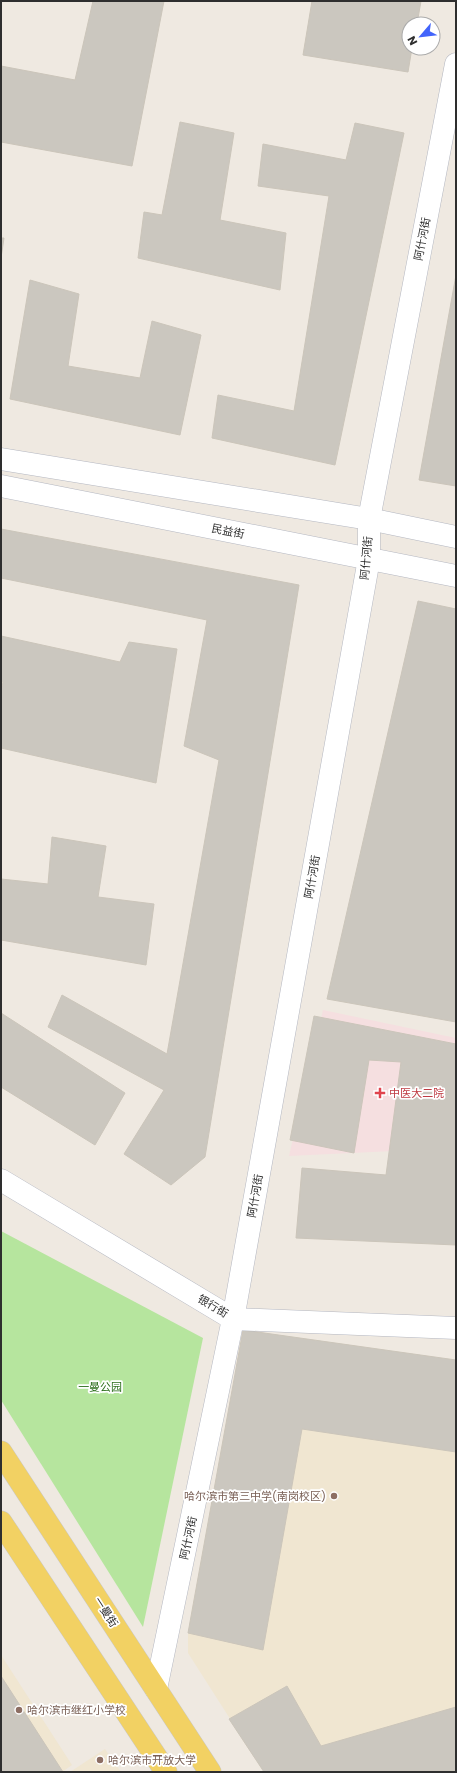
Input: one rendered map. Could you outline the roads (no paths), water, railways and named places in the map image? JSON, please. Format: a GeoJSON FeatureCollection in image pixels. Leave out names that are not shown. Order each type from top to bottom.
{"type":"FeatureCollection","features":[{"type":"Feature","properties":{"kind":"main road","name":"一曼街"},"geometry":{"type":"LineString","coordinates":[[1,1452],[210,1772]]}},
{"type":"Feature","properties":{"kind":"main road"},"geometry":{"type":"LineString","coordinates":[[1,1522],[166,1772]]}},
{"type":"Feature","properties":{"kind":"street","name":"阿什河街"},"geometry":{"type":"LineString","coordinates":[[156,1689],[233,1318],[368,559],[368,519],[456,64]]}},
{"type":"Feature","properties":{"kind":"street"},"geometry":{"type":"LineString","coordinates":[[1,459],[368,519],[456,537]]}},
{"type":"Feature","properties":{"kind":"street","name":"民益街"},"geometry":{"type":"LineString","coordinates":[[1,486],[456,576]]}},
{"type":"Feature","properties":{"kind":"street","name":"银行街"},"geometry":{"type":"LineString","coordinates":[[1,1180],[233,1318],[456,1328]]}},
{"type":"Feature","properties":{"kind":"place","name":"中医大二院"},"geometry":{"type":"Point","coordinates":[380,1093]}},
{"type":"Feature","properties":{"kind":"place","name":"哈尔滨市第三中学(南岗校区)"},"geometry":{"type":"Point","coordinates":[334,1496]}},
{"type":"Feature","properties":{"kind":"place","name":"哈尔滨市继红小学校"},"geometry":{"type":"Point","coordinates":[19,1710]}},
{"type":"Feature","properties":{"kind":"place","name":"哈尔滨市开放大学"},"geometry":{"type":"Point","coordinates":[100,1760]}},
{"type":"Feature","properties":{"kind":"park label","name":"一曼公园"},"geometry":{"type":"Point","coordinates":[100,1387]}}]}
